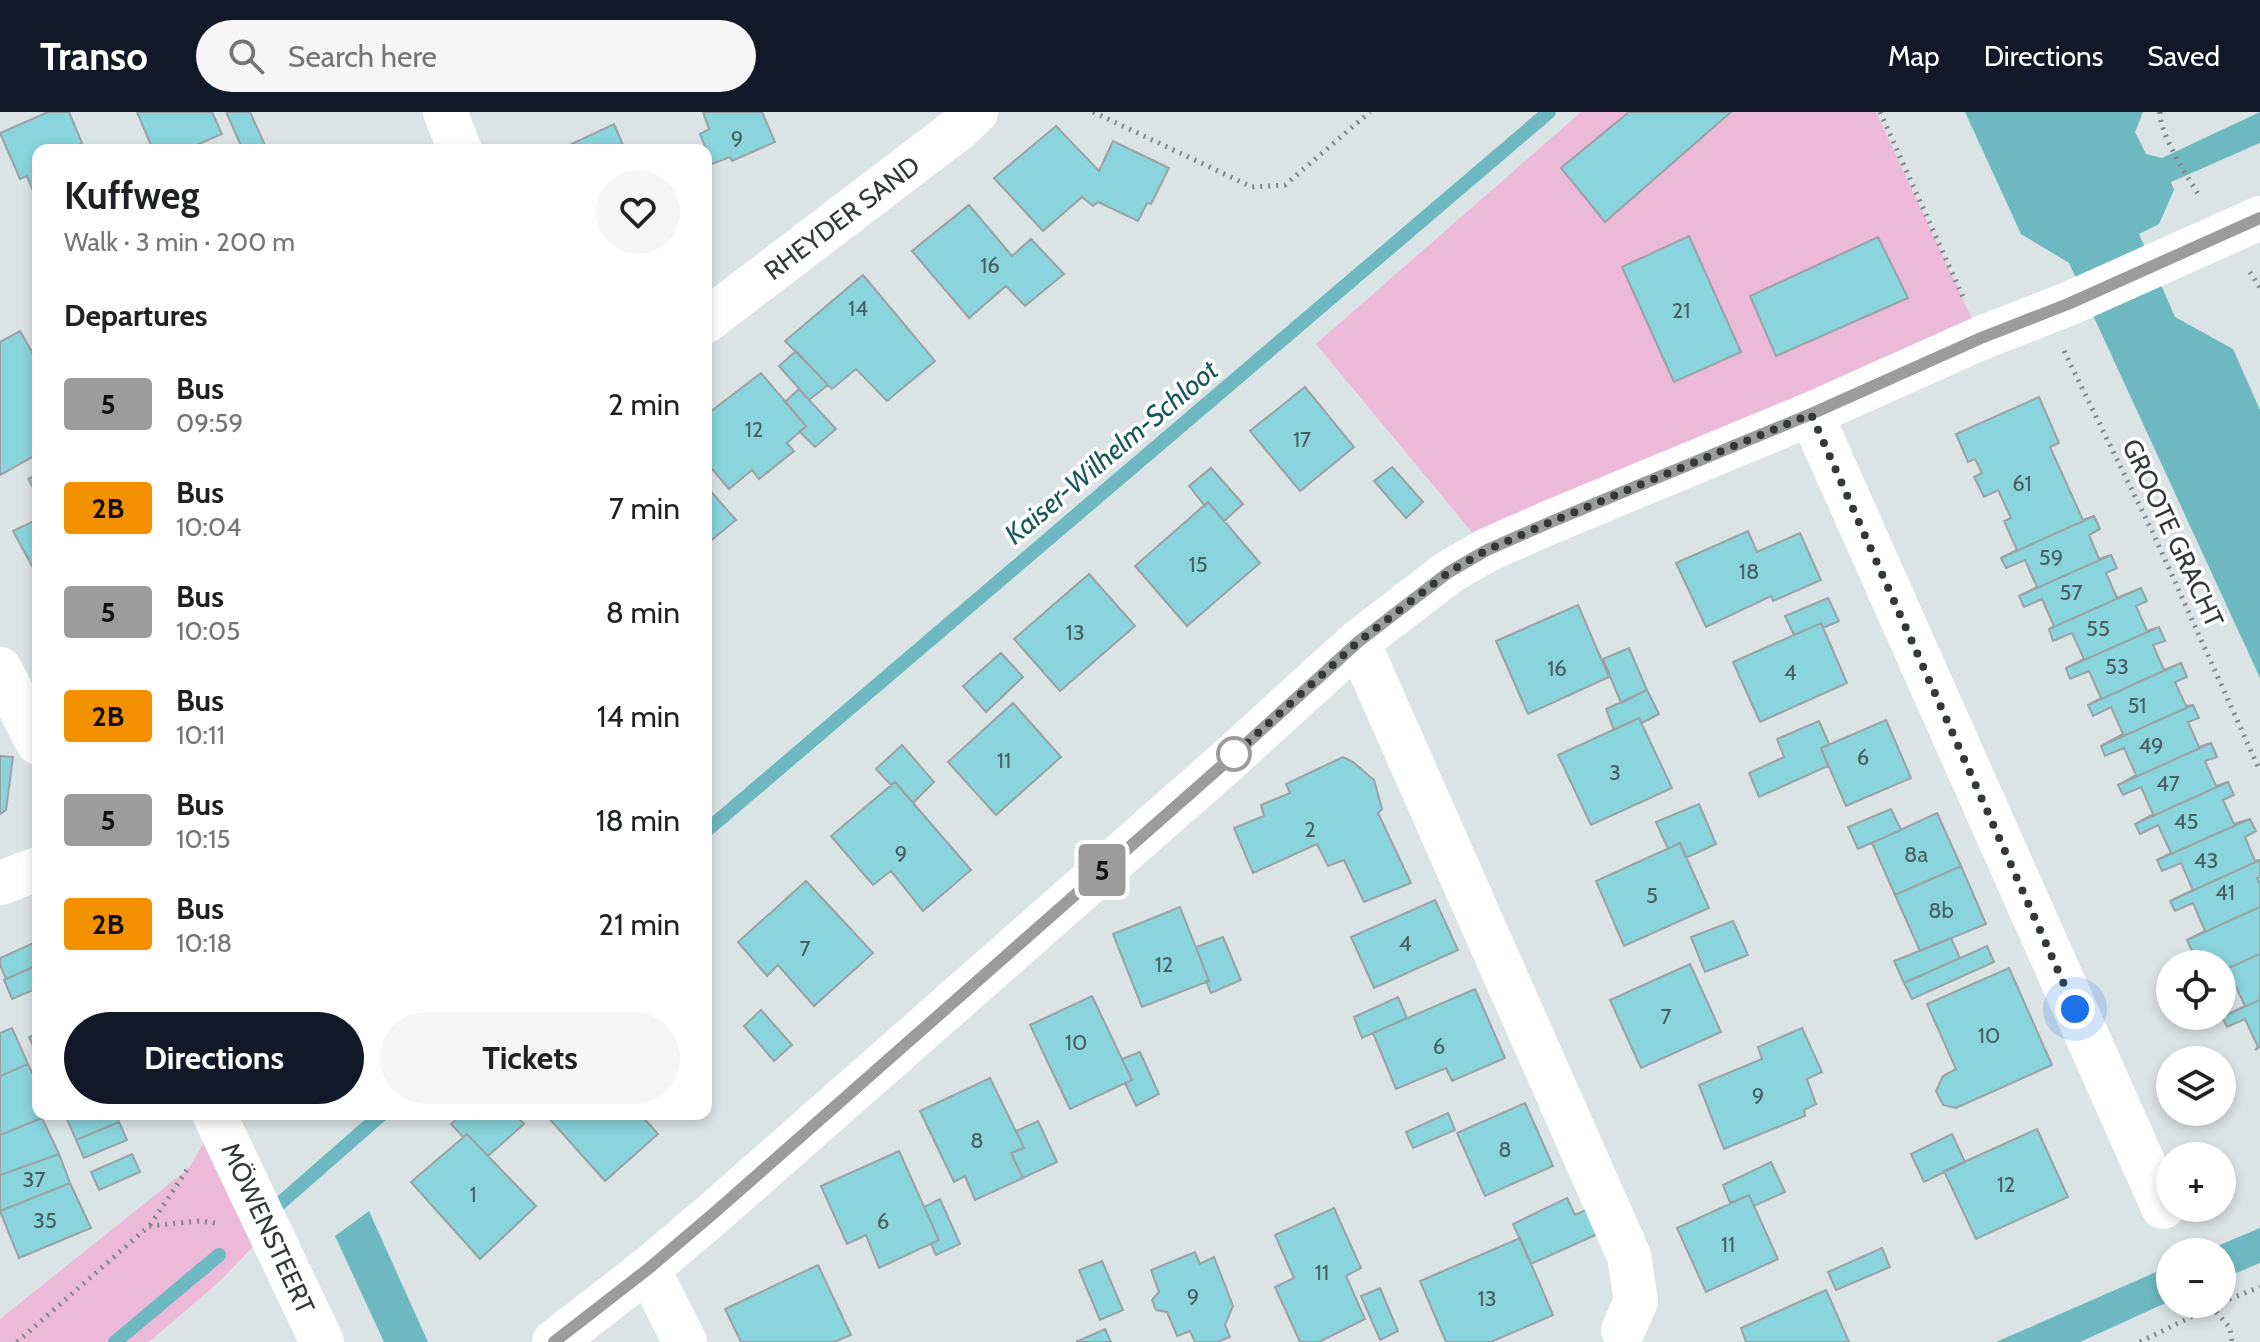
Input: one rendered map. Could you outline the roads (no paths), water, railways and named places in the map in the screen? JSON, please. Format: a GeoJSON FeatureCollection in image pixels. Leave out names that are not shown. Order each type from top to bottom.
{"type":"FeatureCollection","features":[{"type":"Feature","properties":{"kind":"street"},"geometry":{"type":"LineString","coordinates":[[445,112],[458,144]]}},
{"type":"Feature","properties":{"kind":"street","name":"RHEYDER SAND"},"geometry":{"type":"LineString","coordinates":[[712,316],[976,112]]}},
{"type":"Feature","properties":{"kind":"street"},"geometry":{"type":"LineString","coordinates":[[554,1342],[648,1269],[1225,763],[1358,642],[1449,572],[1487,550],[1811,414],[2260,218]]}},
{"type":"Feature","properties":{"kind":"street"},"geometry":{"type":"LineString","coordinates":[[1811,414],[2156,1191]]}},
{"type":"Feature","properties":{"kind":"street"},"geometry":{"type":"LineString","coordinates":[[1358,642],[1629,1256],[1636,1301],[1621,1338]]}},
{"type":"Feature","properties":{"kind":"street"},"geometry":{"type":"LineString","coordinates":[[0,669],[32,731]]}},
{"type":"Feature","properties":{"kind":"street"},"geometry":{"type":"LineString","coordinates":[[0,883],[32,871]]}},
{"type":"Feature","properties":{"kind":"street","name":"MÖWENSTEERT"},"geometry":{"type":"LineString","coordinates":[[217,1120],[322,1342]]}},
{"type":"Feature","properties":{"kind":"street"},"geometry":{"type":"LineString","coordinates":[[648,1269],[685,1342]]}},
{"type":"Feature","properties":{"kind":"water"},"geometry":{"type":"Polygon","coordinates":[[[1965,112],[2143,112],[2135,132],[2146,154],[2162,158],[2260,112],[2260,143],[2171,182],[2174,190],[2159,224],[2139,234],[2175,317],[2233,349],[2260,410],[2260,678],[2069,263],[2021,234],[1965,112]]]}},
{"type":"Feature","properties":{"kind":"water"},"geometry":{"type":"Polygon","coordinates":[[[369,1211],[428,1342],[384,1342],[335,1236],[369,1211]]]}},
{"type":"Feature","properties":{"kind":"water"},"geometry":{"type":"Polygon","coordinates":[[[2260,1228],[2260,1263],[2236,1273],[2236,1238],[2260,1228]]]}},
{"type":"Feature","properties":{"kind":"water"},"geometry":{"type":"Polygon","coordinates":[[[2156,1272],[2156,1307],[2080,1342],[1996,1342],[2156,1272]]]}},
{"type":"Feature","properties":{"kind":"waterway","name":"Kaiser-Wilhelm-Schloot"},"geometry":{"type":"LineString","coordinates":[[712,826],[1549,112]]}},
{"type":"Feature","properties":{"kind":"waterway","name":"Kaiser-Wilhelm-Schloot"},"geometry":{"type":"LineString","coordinates":[[277,1206],[375,1120]]}},
{"type":"Feature","properties":{"kind":"waterway","name":"Kaiser-Wilhelm-Schloot"},"geometry":{"type":"LineString","coordinates":[[115,1342],[219,1255]]}}]}
